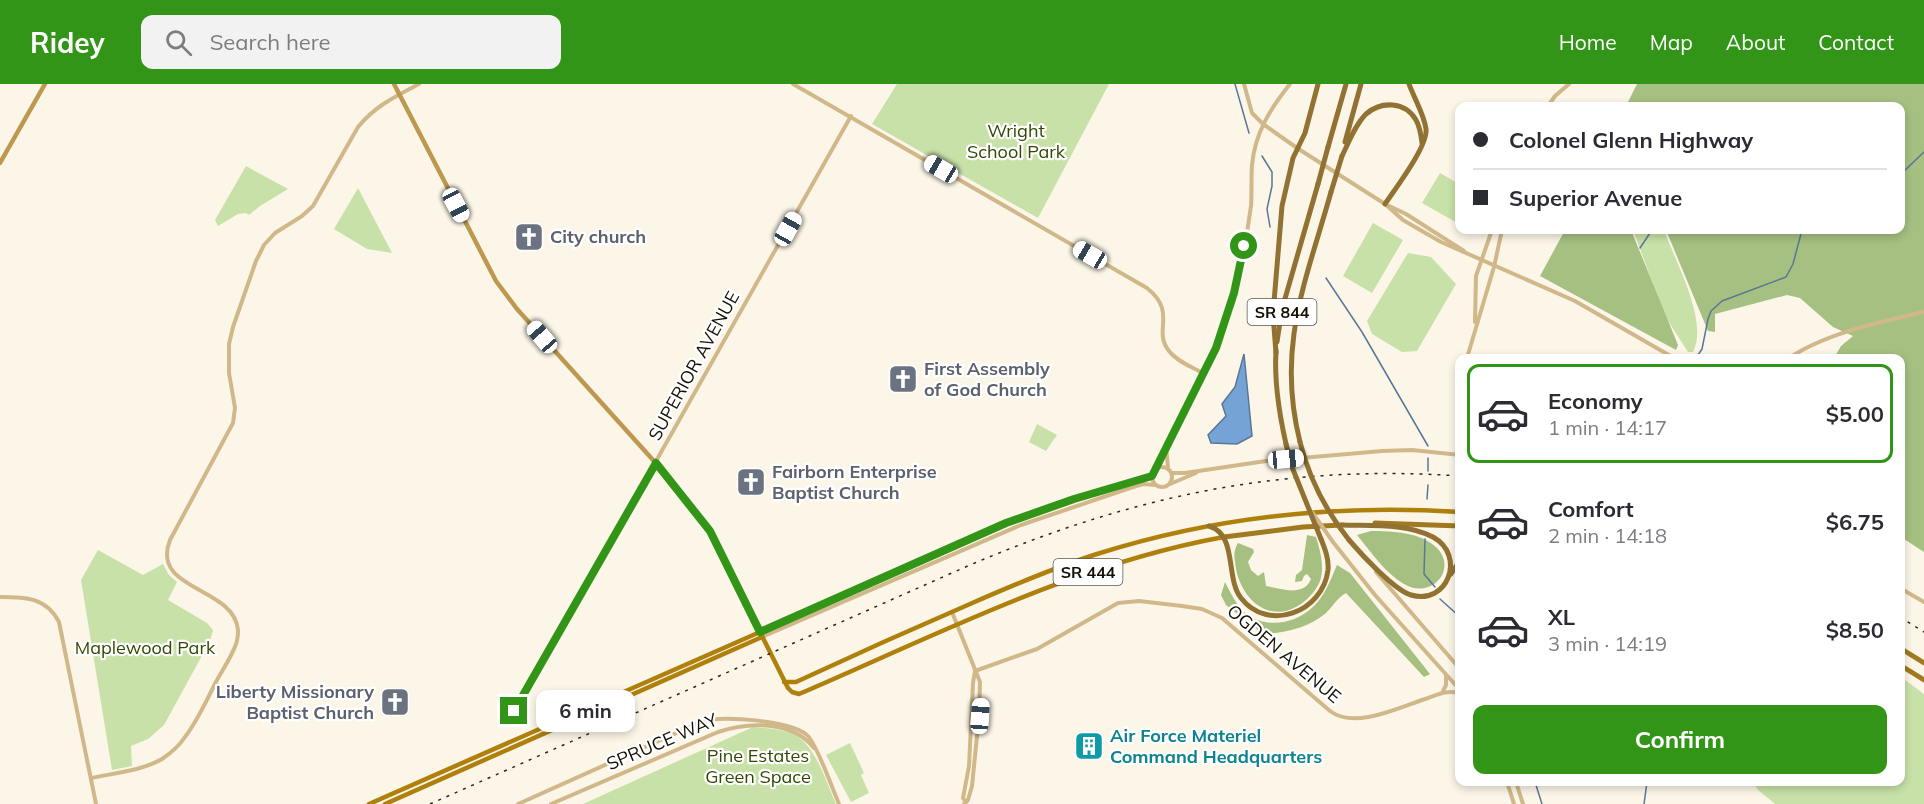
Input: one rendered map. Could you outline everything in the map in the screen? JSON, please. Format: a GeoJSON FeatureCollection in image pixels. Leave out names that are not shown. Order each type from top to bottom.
{"type":"FeatureCollection","features":[{"type":"Feature","properties":{"kind":"highway"},"geometry":{"type":"LineString","coordinates":[[1276,353],[1273,321],[1278,232],[1293,158],[1305,133],[1318,84]]}},
{"type":"Feature","properties":{"kind":"highway","name":"SR 844"},"geometry":{"type":"LineString","coordinates":[[1309,506],[1292,467],[1278,412],[1276,353],[1282,309],[1346,84]]}},
{"type":"Feature","properties":{"kind":"highway","name":"SR 844"},"geometry":{"type":"LineString","coordinates":[[1361,84],[1307,273],[1293,334],[1291,381],[1300,442],[1311,476],[1321,499],[1349,540],[1369,564]]}},
{"type":"Feature","properties":{"kind":"highway"},"geometry":{"type":"LineString","coordinates":[[1385,204],[1422,144],[1426,129],[1409,84]]}},
{"type":"Feature","properties":{"kind":"highway"},"geometry":{"type":"LineString","coordinates":[[1342,156],[1363,118],[1383,105],[1398,106],[1410,113],[1420,128],[1422,144]]}},
{"type":"Feature","properties":{"kind":"highway"},"geometry":{"type":"LineString","coordinates":[[1209,526],[1218,530],[1224,537],[1237,592],[1245,603],[1255,611],[1273,616],[1286,615],[1300,610],[1317,596],[1328,569],[1327,556],[1309,506]]}},
{"type":"Feature","properties":{"kind":"highway","name":"SR 444"},"geometry":{"type":"LineString","coordinates":[[1224,537],[1342,525],[1396,523],[1455,526]]}},
{"type":"Feature","properties":{"kind":"highway"},"geometry":{"type":"LineString","coordinates":[[1342,525],[1395,527],[1432,537],[1444,547],[1449,556],[1451,570],[1447,580]]}},
{"type":"Feature","properties":{"kind":"highway"},"geometry":{"type":"LineString","coordinates":[[1369,564],[1411,595],[1423,596],[1441,588],[1455,568]]}},
{"type":"Feature","properties":{"kind":"highway"},"geometry":{"type":"LineString","coordinates":[[1905,651],[1924,663]]}},
{"type":"Feature","properties":{"kind":"highway"},"geometry":{"type":"LineString","coordinates":[[1905,668],[1924,680]]}},
{"type":"Feature","properties":{"kind":"main road"},"geometry":{"type":"LineString","coordinates":[[0,163],[45,84]]}},
{"type":"Feature","properties":{"kind":"main road"},"geometry":{"type":"LineString","coordinates":[[394,84],[483,258],[503,292],[599,402],[656,463],[710,531],[784,682]]}},
{"type":"Feature","properties":{"kind":"main road","name":"SR 444"},"geometry":{"type":"LineString","coordinates":[[784,682],[796,682],[1046,572],[1136,543],[1209,526],[1263,517],[1322,511],[1369,509],[1455,512]]}},
{"type":"Feature","properties":{"kind":"main road","name":"SR 444"},"geometry":{"type":"LineString","coordinates":[[784,682],[790,691],[800,694],[1047,586],[1105,566],[1167,549],[1224,537]]}},
{"type":"Feature","properties":{"kind":"main road"},"geometry":{"type":"LineString","coordinates":[[369,804],[761,635]]}},
{"type":"Feature","properties":{"kind":"main road"},"geometry":{"type":"LineString","coordinates":[[385,804],[761,635]]}},
{"type":"Feature","properties":{"kind":"street"},"geometry":{"type":"LineString","coordinates":[[91,778],[142,768],[160,760],[174,750],[188,732],[235,647],[238,630],[231,613],[221,603],[176,575],[168,562],[168,543],[233,423],[235,408],[229,373],[229,344],[233,327],[258,255],[275,233],[313,206],[358,127],[367,116],[381,104],[419,84]]}},
{"type":"Feature","properties":{"kind":"street"},"geometry":{"type":"LineString","coordinates":[[792,84],[1147,288],[1156,295],[1163,307],[1164,340],[1168,351],[1204,374]]}},
{"type":"Feature","properties":{"kind":"street"},"geometry":{"type":"LineString","coordinates":[[1244,84],[1252,112],[1263,124],[1385,204],[1403,220],[1440,242],[1480,261],[1575,301],[1667,354]]}},
{"type":"Feature","properties":{"kind":"street"},"geometry":{"type":"LineString","coordinates":[[1155,485],[1153,473],[1204,374],[1222,331],[1234,293],[1251,206],[1252,168],[1257,142],[1263,124],[1290,84]]}},
{"type":"Feature","properties":{"kind":"street"},"geometry":{"type":"LineString","coordinates":[[1551,102],[1569,84]]}},
{"type":"Feature","properties":{"kind":"street","name":"SUPERIOR AVENUE"},"geometry":{"type":"LineString","coordinates":[[508,723],[851,116]]}},
{"type":"Feature","properties":{"kind":"street"},"geometry":{"type":"LineString","coordinates":[[1473,335],[1476,320],[1475,284],[1480,261],[1490,234]]}},
{"type":"Feature","properties":{"kind":"street"},"geometry":{"type":"LineString","coordinates":[[1468,354],[1494,267],[1501,234]]}},
{"type":"Feature","properties":{"kind":"street"},"geometry":{"type":"LineString","coordinates":[[1795,354],[1805,347],[1875,324],[1924,312]]}},
{"type":"Feature","properties":{"kind":"street"},"geometry":{"type":"LineString","coordinates":[[1166,445],[1172,478],[1170,484]]}},
{"type":"Feature","properties":{"kind":"street"},"geometry":{"type":"LineString","coordinates":[[761,635],[1006,523],[1153,473],[1161,467],[1170,471],[1202,471],[1266,461],[1420,450],[1455,454]]}},
{"type":"Feature","properties":{"kind":"street"},"geometry":{"type":"LineString","coordinates":[[761,635],[1021,525],[1143,484],[1163,488],[1202,471]]}},
{"type":"Feature","properties":{"kind":"street","name":"SR 844"},"geometry":{"type":"LineString","coordinates":[[1309,506],[1333,542],[1375,595],[1455,686]]}},
{"type":"Feature","properties":{"kind":"street","name":"SR 844"},"geometry":{"type":"LineString","coordinates":[[1369,564],[1455,663]]}},
{"type":"Feature","properties":{"kind":"street"},"geometry":{"type":"LineString","coordinates":[[1905,591],[1924,602]]}},
{"type":"Feature","properties":{"kind":"street"},"geometry":{"type":"LineString","coordinates":[[0,597],[26,597],[38,600],[48,606],[60,622],[96,804]]}},
{"type":"Feature","properties":{"kind":"street","name":"OGDEN AVENUE"},"geometry":{"type":"LineString","coordinates":[[975,671],[1037,649],[1110,607],[1139,601],[1192,607],[1216,615],[1330,711],[1343,718],[1361,718],[1443,692]]}},
{"type":"Feature","properties":{"kind":"street"},"geometry":{"type":"LineString","coordinates":[[952,612],[973,658],[975,671],[970,710],[969,766],[963,798],[965,802]]}},
{"type":"Feature","properties":{"kind":"street"},"geometry":{"type":"LineString","coordinates":[[965,802],[968,800],[972,786],[980,716],[980,682],[975,671]]}},
{"type":"Feature","properties":{"kind":"street"},"geometry":{"type":"LineString","coordinates":[[1446,675],[1443,692],[1455,692]]}},
{"type":"Feature","properties":{"kind":"street","name":"SPRUCE WAY"},"geometry":{"type":"LineString","coordinates":[[518,804],[710,719],[753,720],[792,727],[809,737],[839,804]]}},
{"type":"Feature","properties":{"kind":"street","name":"SPRUCE WAY"},"geometry":{"type":"LineString","coordinates":[[551,804],[718,732],[739,726],[753,725],[788,730],[800,734],[816,750]]}},
{"type":"Feature","properties":{"kind":"street"},"geometry":{"type":"LineString","coordinates":[[1508,786],[1514,804]]}},
{"type":"Feature","properties":{"kind":"street"},"geometry":{"type":"LineString","coordinates":[[1517,786],[1523,804]]}},
{"type":"Feature","properties":{"kind":"green space","name":"Wright School Park"},"geometry":{"type":"Polygon","coordinates":[[[897,84],[1109,84],[1038,218],[872,124],[897,84]]]}},
{"type":"Feature","properties":{"kind":"green space"},"geometry":{"type":"Polygon","coordinates":[[[1637,84],[1924,84],[1924,552],[1905,540],[1905,354],[1836,354],[1841,346],[1853,336],[1833,327],[1800,298],[1787,295],[1715,314],[1715,332],[1708,331],[1668,234],[1905,234],[1905,102],[1628,102],[1637,84]]]}},
{"type":"Feature","properties":{"kind":"green space"},"geometry":{"type":"Polygon","coordinates":[[[246,166],[288,189],[249,215],[238,214],[218,226],[215,220],[246,166]]]}},
{"type":"Feature","properties":{"kind":"green space"},"geometry":{"type":"Polygon","coordinates":[[[1440,173],[1455,182],[1455,222],[1422,203],[1440,173]]]}},
{"type":"Feature","properties":{"kind":"green space"},"geometry":{"type":"Polygon","coordinates":[[[358,188],[392,253],[367,249],[334,229],[358,188]]]}},
{"type":"Feature","properties":{"kind":"green space"},"geometry":{"type":"Polygon","coordinates":[[[1373,223],[1403,240],[1372,293],[1343,276],[1373,223]]]}},
{"type":"Feature","properties":{"kind":"green space"},"geometry":{"type":"Polygon","coordinates":[[[1563,234],[1633,234],[1678,345],[1676,350],[1540,276],[1563,234]]]}},
{"type":"Feature","properties":{"kind":"green space"},"geometry":{"type":"Polygon","coordinates":[[[1634,234],[1666,234],[1694,308],[1697,339],[1693,352],[1688,352],[1665,316],[1634,234]]]}},
{"type":"Feature","properties":{"kind":"green space"},"geometry":{"type":"Polygon","coordinates":[[[1408,253],[1431,257],[1456,284],[1417,351],[1402,352],[1372,334],[1367,321],[1408,253]]]}},
{"type":"Feature","properties":{"kind":"green space"},"geometry":{"type":"Polygon","coordinates":[[[1037,424],[1057,435],[1046,451],[1029,442],[1037,424]]]}},
{"type":"Feature","properties":{"kind":"green space"},"geometry":{"type":"Polygon","coordinates":[[[1371,531],[1406,534],[1430,543],[1443,557],[1443,573],[1432,585],[1424,588],[1414,588],[1404,584],[1379,562],[1357,535],[1371,531]]]}},
{"type":"Feature","properties":{"kind":"green space"},"geometry":{"type":"Polygon","coordinates":[[[1307,535],[1316,537],[1321,557],[1322,573],[1317,587],[1308,598],[1294,608],[1272,611],[1262,608],[1253,601],[1240,581],[1234,556],[1238,543],[1253,549],[1254,552],[1248,562],[1251,570],[1258,576],[1264,572],[1266,586],[1298,590],[1308,585],[1311,579],[1307,574],[1302,581],[1295,582],[1296,575],[1302,570],[1307,535]]]}},
{"type":"Feature","properties":{"kind":"green space","name":"Maplewood Park"},"geometry":{"type":"Polygon","coordinates":[[[98,550],[143,575],[163,564],[169,575],[177,582],[168,600],[207,623],[213,630],[210,641],[164,725],[148,739],[131,746],[132,766],[112,770],[81,580],[98,550]]]}},
{"type":"Feature","properties":{"kind":"green space"},"geometry":{"type":"Polygon","coordinates":[[[1337,565],[1350,573],[1430,674],[1424,677],[1346,593],[1326,613],[1304,626],[1288,631],[1263,634],[1226,605],[1221,595],[1225,582],[1239,607],[1250,616],[1269,623],[1288,621],[1306,612],[1318,602],[1337,565]]]}},
{"type":"Feature","properties":{"kind":"green space"},"geometry":{"type":"Polygon","coordinates":[[[1905,680],[1924,694],[1924,804],[1775,804],[1756,786],[1905,786],[1905,680]]]}},
{"type":"Feature","properties":{"kind":"green space","name":"Pine Estates Green Space"},"geometry":{"type":"Polygon","coordinates":[[[753,727],[791,733],[807,745],[819,764],[836,804],[583,804],[753,727]]]}},
{"type":"Feature","properties":{"kind":"green space"},"geometry":{"type":"Polygon","coordinates":[[[850,743],[864,773],[861,775],[869,793],[851,802],[826,755],[850,743]]]}},
{"type":"Feature","properties":{"kind":"water"},"geometry":{"type":"Polygon","coordinates":[[[1244,354],[1252,436],[1237,444],[1211,443],[1208,435],[1226,416],[1222,404],[1235,387],[1244,354]]]}},
{"type":"Feature","properties":{"kind":"waterway"},"geometry":{"type":"LineString","coordinates":[[1235,84],[1249,133]]}},
{"type":"Feature","properties":{"kind":"waterway"},"geometry":{"type":"LineString","coordinates":[[1905,170],[1924,152]]}},
{"type":"Feature","properties":{"kind":"waterway"},"geometry":{"type":"LineString","coordinates":[[1262,156],[1272,172],[1272,186],[1267,209],[1270,227]]}},
{"type":"Feature","properties":{"kind":"waterway"},"geometry":{"type":"LineString","coordinates":[[1640,248],[1649,234]]}},
{"type":"Feature","properties":{"kind":"waterway"},"geometry":{"type":"LineString","coordinates":[[1699,354],[1702,349],[1711,311],[1722,301],[1786,277],[1793,264],[1801,234]]}},
{"type":"Feature","properties":{"kind":"waterway"},"geometry":{"type":"LineString","coordinates":[[1326,278],[1362,332],[1428,446]]}},
{"type":"Feature","properties":{"kind":"waterway"},"geometry":{"type":"LineString","coordinates":[[1428,458],[1428,471]]}},
{"type":"Feature","properties":{"kind":"waterway"},"geometry":{"type":"LineString","coordinates":[[1427,499],[1428,485]]}},
{"type":"Feature","properties":{"kind":"waterway"},"geometry":{"type":"LineString","coordinates":[[1425,539],[1424,574],[1435,587]]}},
{"type":"Feature","properties":{"kind":"waterway"},"geometry":{"type":"LineString","coordinates":[[1440,599],[1455,612]]}},
{"type":"Feature","properties":{"kind":"waterway"},"geometry":{"type":"LineString","coordinates":[[1536,786],[1542,804]]}},
{"type":"Feature","properties":{"kind":"waterway"},"geometry":{"type":"LineString","coordinates":[[1644,804],[1646,786]]}},
{"type":"Feature","properties":{"kind":"railway"},"geometry":{"type":"LineString","coordinates":[[430,804],[970,565],[1090,520],[1150,503],[1209,490],[1270,481],[1332,475],[1455,476]]}},
{"type":"Feature","properties":{"kind":"railway"},"geometry":{"type":"LineString","coordinates":[[1905,620],[1924,632]]}},
{"type":"Feature","properties":{"kind":"place","name":"City church"},"geometry":{"type":"Point","coordinates":[529,237]}},
{"type":"Feature","properties":{"kind":"place","name":"First Assembly of God Church"},"geometry":{"type":"Point","coordinates":[903,379]}},
{"type":"Feature","properties":{"kind":"place","name":"Fairborn Enterprise Baptist Church"},"geometry":{"type":"Point","coordinates":[751,482]}},
{"type":"Feature","properties":{"kind":"place","name":"Liberty Missionary Baptist Church"},"geometry":{"type":"Point","coordinates":[395,702]}},
{"type":"Feature","properties":{"kind":"place","name":"Air Force Materiel Command Headquarters"},"geometry":{"type":"Point","coordinates":[1089,746]}},
{"type":"Feature","properties":{"kind":"route"},"geometry":{"type":"LineString","coordinates":[[514,711],[656,463],[710,531],[760,632],[1032,512],[1152,476],[1216,348],[1234,293],[1244,246]]}}]}
